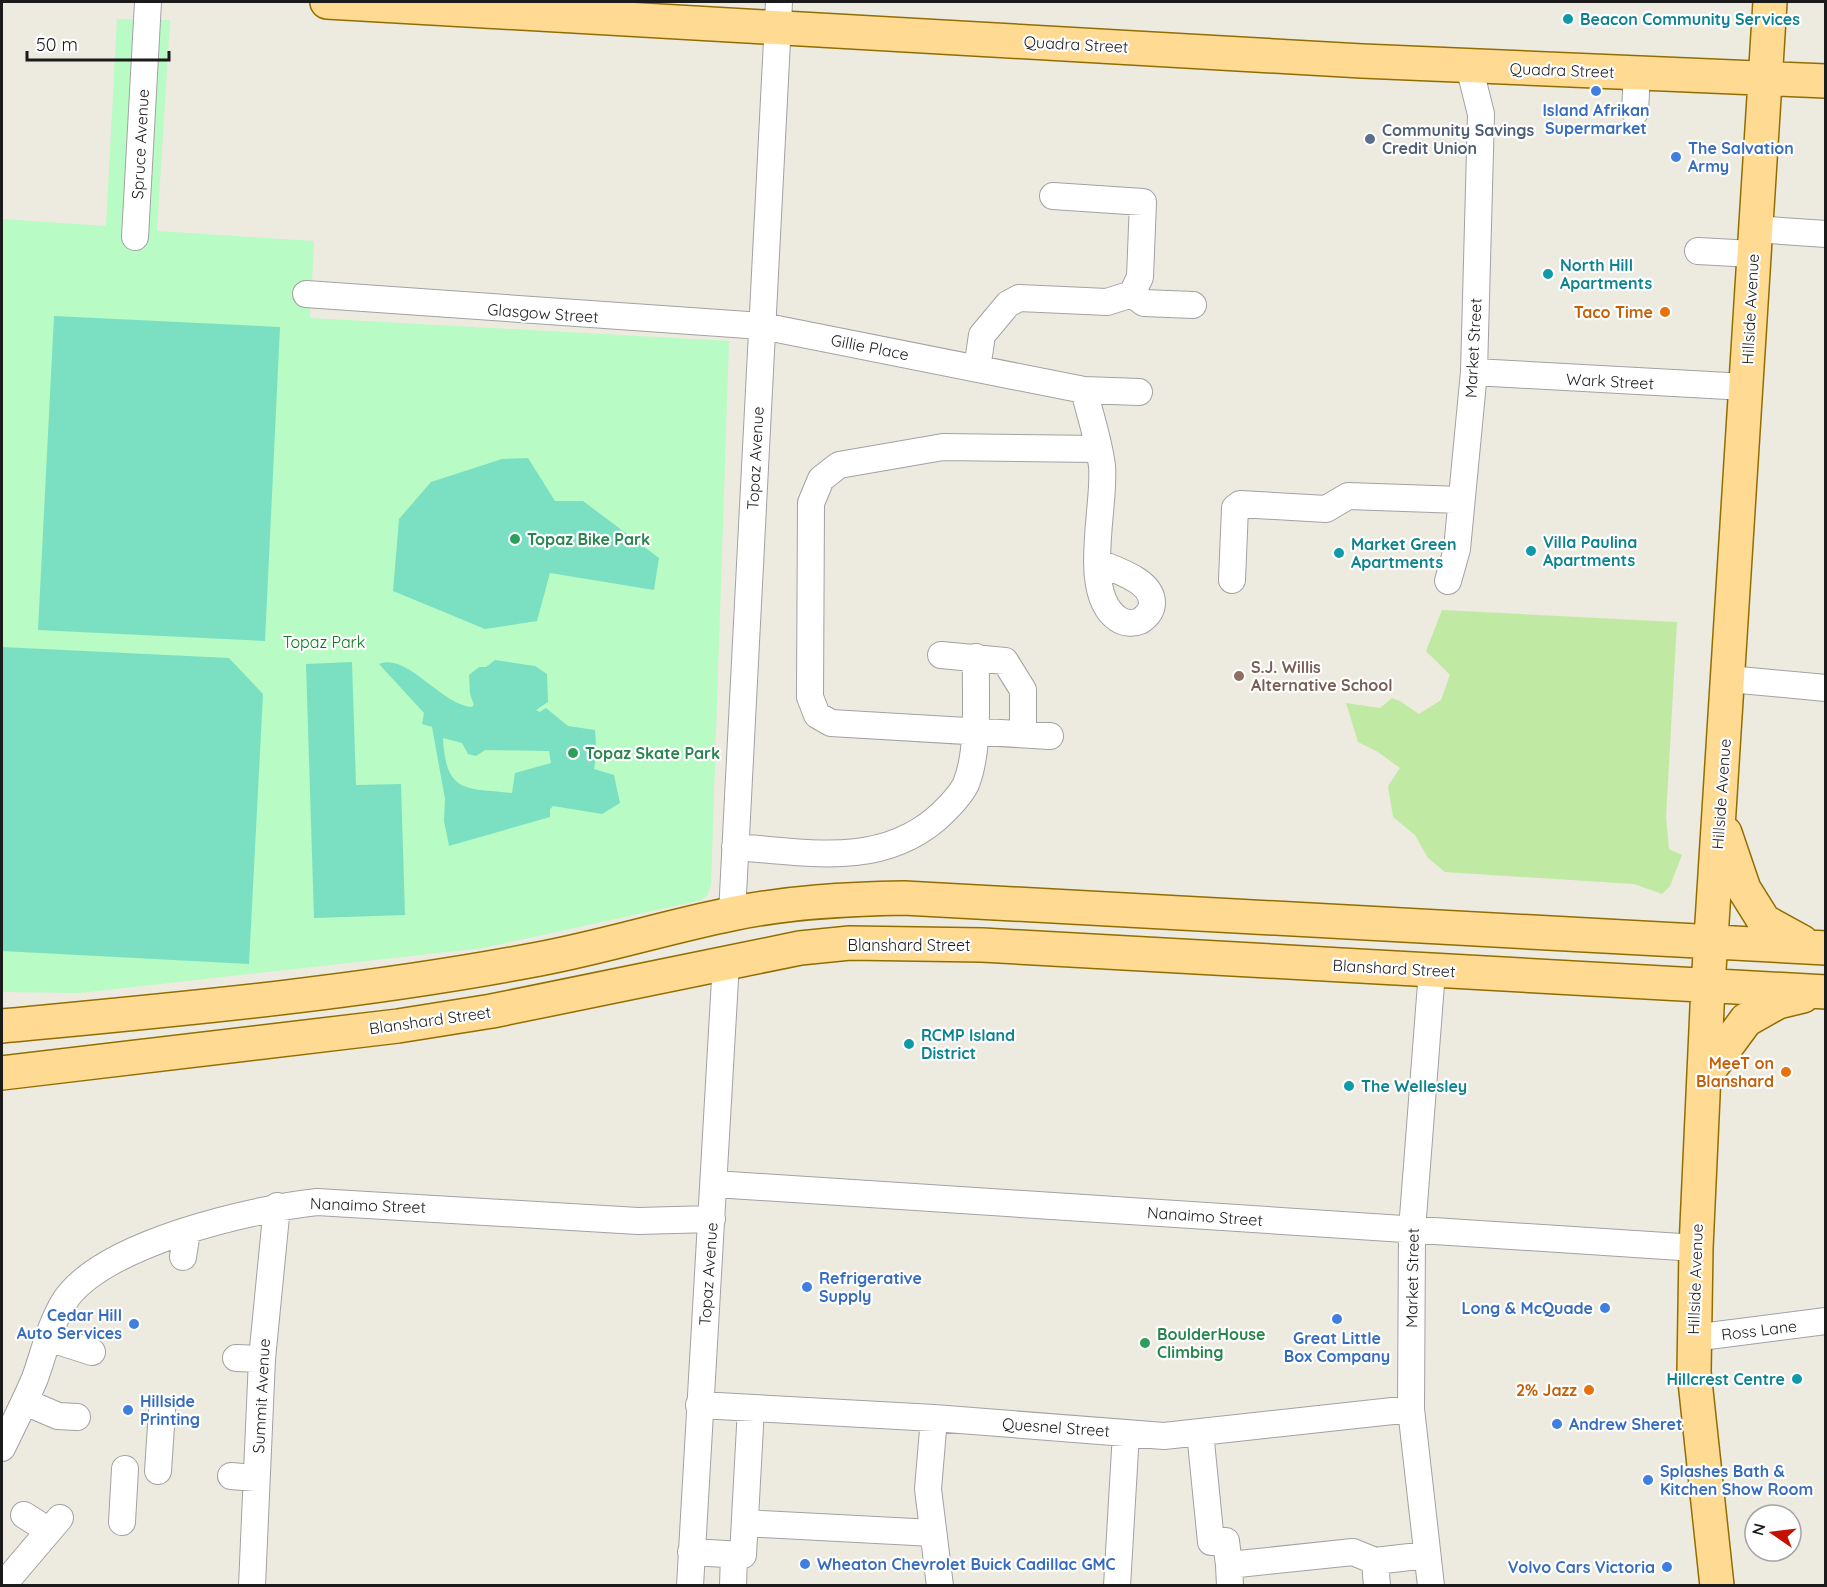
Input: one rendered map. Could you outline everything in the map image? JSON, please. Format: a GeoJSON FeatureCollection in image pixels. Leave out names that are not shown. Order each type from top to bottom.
{"type":"FeatureCollection","features":[{"type":"Feature","properties":{"kind":"main road","name":"Quadra Street"},"geometry":{"type":"LineString","coordinates":[[327,2],[778,14],[1469,66],[1766,76],[1826,81]]}},
{"type":"Feature","properties":{"kind":"main road","name":"Hillside Avenue"},"geometry":{"type":"LineString","coordinates":[[1717,1586],[1697,1404],[1693,1338],[1696,1248],[1708,986],[1730,679],[1754,242],[1770,2]]}},
{"type":"Feature","properties":{"kind":"main road"},"geometry":{"type":"LineString","coordinates":[[1719,816],[1743,889],[1764,921],[1818,947]]}},
{"type":"Feature","properties":{"kind":"main road"},"geometry":{"type":"LineString","coordinates":[[2,1026],[196,1008],[444,976],[541,959],[732,914],[854,899],[985,903],[1818,947]]}},
{"type":"Feature","properties":{"kind":"main road"},"geometry":{"type":"LineString","coordinates":[[726,962],[733,944],[743,936],[817,922],[985,903]]}},
{"type":"Feature","properties":{"kind":"main road","name":"Blanshard Street"},"geometry":{"type":"LineString","coordinates":[[2,1074],[433,1021],[579,994],[800,948],[850,943],[903,943],[1823,992]]}},
{"type":"Feature","properties":{"kind":"main road"},"geometry":{"type":"LineString","coordinates":[[1704,1077],[1746,1020],[1778,1002],[1823,992]]}},
{"type":"Feature","properties":{"kind":"street","name":"Spruce Avenue"},"geometry":{"type":"LineString","coordinates":[[135,226],[148,2]]}},
{"type":"Feature","properties":{"kind":"street","name":"Topaz Avenue"},"geometry":{"type":"LineString","coordinates":[[732,914],[778,14]]}},
{"type":"Feature","properties":{"kind":"street","name":"Market Street"},"geometry":{"type":"LineString","coordinates":[[1448,581],[1457,549],[1474,372],[1481,114],[1469,66]]}},
{"type":"Feature","properties":{"kind":"street","name":"Market Street"},"geometry":{"type":"LineString","coordinates":[[1481,114],[1505,68]]}},
{"type":"Feature","properties":{"kind":"street"},"geometry":{"type":"LineString","coordinates":[[1635,112],[1637,72]]}},
{"type":"Feature","properties":{"kind":"street"},"geometry":{"type":"LineString","coordinates":[[977,369],[982,334],[1008,304],[1019,298],[1107,302],[1132,294],[1140,277],[1143,202],[1053,196]]}},
{"type":"Feature","properties":{"kind":"street"},"geometry":{"type":"LineString","coordinates":[[1698,250],[1826,234]]}},
{"type":"Feature","properties":{"kind":"street"},"geometry":{"type":"LineString","coordinates":[[1132,294],[1144,303],[1192,305]]}},
{"type":"Feature","properties":{"kind":"street","name":"Glasgow Street"},"geometry":{"type":"LineString","coordinates":[[315,296],[762,326]]}},
{"type":"Feature","properties":{"kind":"street","name":"Gillie Place"},"geometry":{"type":"LineString","coordinates":[[762,326],[1084,390],[1139,392]]}},
{"type":"Feature","properties":{"kind":"street","name":"Wark Street"},"geometry":{"type":"LineString","coordinates":[[1474,372],[1746,387]]}},
{"type":"Feature","properties":{"kind":"street"},"geometry":{"type":"LineString","coordinates":[[1084,390],[1102,466],[1097,561]]}},
{"type":"Feature","properties":{"kind":"street"},"geometry":{"type":"LineString","coordinates":[[1050,736],[831,723],[817,715],[810,697],[811,503],[821,479],[839,465],[943,447],[1098,449]]}},
{"type":"Feature","properties":{"kind":"street"},"geometry":{"type":"LineString","coordinates":[[1233,580],[1235,508],[1240,504],[1326,509],[1348,496],[1461,500]]}},
{"type":"Feature","properties":{"kind":"street"},"geometry":{"type":"LineString","coordinates":[[941,655],[1005,661],[1023,690],[1023,734]]}},
{"type":"Feature","properties":{"kind":"street"},"geometry":{"type":"LineString","coordinates":[[735,847],[849,855],[886,847],[918,834],[945,811],[965,785],[972,758],[976,657]]}},
{"type":"Feature","properties":{"kind":"street"},"geometry":{"type":"LineString","coordinates":[[1730,679],[1826,688]]}},
{"type":"Feature","properties":{"kind":"street","name":"Topaz Avenue"},"geometry":{"type":"LineString","coordinates":[[690,1586],[699,1405],[715,1184],[726,962]]}},
{"type":"Feature","properties":{"kind":"street","name":"Market Street"},"geometry":{"type":"LineString","coordinates":[[1431,1586],[1412,1409],[1412,1230],[1432,971]]}},
{"type":"Feature","properties":{"kind":"street","name":"Nanaimo Street"},"geometry":{"type":"LineString","coordinates":[[715,1184],[1696,1248]]}},
{"type":"Feature","properties":{"kind":"street","name":"Nanaimo Street"},"geometry":{"type":"LineString","coordinates":[[2,1448],[25,1402],[48,1338],[64,1302],[80,1281],[114,1260],[187,1231],[236,1215],[277,1206],[342,1202],[638,1221],[712,1219]]}},
{"type":"Feature","properties":{"kind":"street","name":"Summit Avenue"},"geometry":{"type":"LineString","coordinates":[[252,1586],[244,1477],[262,1359],[277,1206]]}},
{"type":"Feature","properties":{"kind":"street"},"geometry":{"type":"LineString","coordinates":[[183,1257],[187,1231]]}},
{"type":"Feature","properties":{"kind":"street","name":"Ross Lane"},"geometry":{"type":"LineString","coordinates":[[1693,1338],[1826,1321]]}},
{"type":"Feature","properties":{"kind":"street"},"geometry":{"type":"LineString","coordinates":[[48,1338],[92,1352]]}},
{"type":"Feature","properties":{"kind":"street"},"geometry":{"type":"LineString","coordinates":[[237,1358],[262,1359]]}},
{"type":"Feature","properties":{"kind":"street"},"geometry":{"type":"LineString","coordinates":[[25,1402],[58,1416],[77,1417]]}},
{"type":"Feature","properties":{"kind":"street","name":"Quesnel Street"},"geometry":{"type":"LineString","coordinates":[[699,1405],[934,1418],[1164,1436],[1412,1409]]}},
{"type":"Feature","properties":{"kind":"street"},"geometry":{"type":"LineString","coordinates":[[691,1552],[743,1555],[751,1408]]}},
{"type":"Feature","properties":{"kind":"street"},"geometry":{"type":"LineString","coordinates":[[158,1472],[162,1411]]}},
{"type":"Feature","properties":{"kind":"street"},"geometry":{"type":"LineString","coordinates":[[934,1418],[928,1488],[940,1586]]}},
{"type":"Feature","properties":{"kind":"street"},"geometry":{"type":"LineString","coordinates":[[1117,1586],[1126,1432]]}},
{"type":"Feature","properties":{"kind":"street"},"geometry":{"type":"LineString","coordinates":[[1200,1432],[1211,1542],[1226,1541],[1229,1575],[1353,1552],[1376,1573],[1427,1555]]}},
{"type":"Feature","properties":{"kind":"street"},"geometry":{"type":"LineString","coordinates":[[122,1522],[125,1469]]}},
{"type":"Feature","properties":{"kind":"street"},"geometry":{"type":"LineString","coordinates":[[8,1578],[54,1524],[24,1515]]}},
{"type":"Feature","properties":{"kind":"street"},"geometry":{"type":"LineString","coordinates":[[745,1523],[933,1533]]}},
{"type":"Feature","properties":{"kind":"street"},"geometry":{"type":"LineString","coordinates":[[733,1586],[734,1554]]}},
{"type":"Feature","properties":{"kind":"green space","name":"Topaz Park"},"geometry":{"type":"Polygon","coordinates":[[[117,19],[170,20],[157,231],[314,241],[310,318],[729,341],[711,885],[707,896],[702,900],[483,948],[80,993],[2,992],[2,219],[106,226],[117,19]]]}},
{"type":"Feature","properties":{"kind":"green space"},"geometry":{"type":"Polygon","coordinates":[[[54,316],[280,327],[265,641],[38,630],[54,316]]]}},
{"type":"Feature","properties":{"kind":"green space","name":"Topaz Bike Park"},"geometry":{"type":"Polygon","coordinates":[[[528,458],[555,501],[583,501],[659,558],[654,590],[550,573],[537,621],[485,629],[393,591],[399,519],[431,482],[502,459],[528,458]]]}},
{"type":"Feature","properties":{"kind":"green space"},"geometry":{"type":"Polygon","coordinates":[[[1442,610],[1677,622],[1666,817],[1669,849],[1682,855],[1670,886],[1662,894],[1634,884],[1445,872],[1428,858],[1415,835],[1393,817],[1388,786],[1400,768],[1378,752],[1358,742],[1346,703],[1380,708],[1392,698],[1419,714],[1441,700],[1450,675],[1426,651],[1442,610]]]}},
{"type":"Feature","properties":{"kind":"green space"},"geometry":{"type":"Polygon","coordinates":[[[2,647],[229,658],[263,694],[249,964],[2,951],[2,647]]]}},
{"type":"Feature","properties":{"kind":"green space","name":"Topaz Skate Park"},"geometry":{"type":"Polygon","coordinates":[[[495,660],[535,666],[547,674],[548,702],[536,710],[540,712],[546,708],[568,726],[595,730],[594,769],[614,775],[620,803],[602,814],[553,806],[550,809],[550,817],[449,846],[444,821],[445,799],[432,727],[422,724],[424,713],[379,664],[390,662],[401,665],[448,698],[472,707],[474,705],[470,694],[469,675],[479,667],[486,667],[495,660]],[[443,738],[448,770],[461,785],[470,788],[512,793],[515,773],[551,763],[549,751],[485,750],[476,756],[468,754],[462,743],[443,738]]]}},
{"type":"Feature","properties":{"kind":"green space"},"geometry":{"type":"Polygon","coordinates":[[[352,662],[356,785],[401,784],[405,915],[314,918],[306,664],[352,662]]]}},
{"type":"Feature","properties":{"kind":"place","name":"Beacon Community Services"},"geometry":{"type":"Point","coordinates":[1568,19]}},
{"type":"Feature","properties":{"kind":"place","name":"Island Afrikan Supermarket"},"geometry":{"type":"Point","coordinates":[1596,91]}},
{"type":"Feature","properties":{"kind":"place","name":"Community Savings Credit Union"},"geometry":{"type":"Point","coordinates":[1370,139]}},
{"type":"Feature","properties":{"kind":"place","name":"The Salvation Army"},"geometry":{"type":"Point","coordinates":[1676,157]}},
{"type":"Feature","properties":{"kind":"place","name":"North Hill Apartments"},"geometry":{"type":"Point","coordinates":[1548,274]}},
{"type":"Feature","properties":{"kind":"place","name":"Taco Time"},"geometry":{"type":"Point","coordinates":[1665,312]}},
{"type":"Feature","properties":{"kind":"place","name":"Topaz Bike Park"},"geometry":{"type":"Point","coordinates":[515,539]}},
{"type":"Feature","properties":{"kind":"place","name":"Villa Paulina Apartments"},"geometry":{"type":"Point","coordinates":[1531,551]}},
{"type":"Feature","properties":{"kind":"place","name":"Market Green Apartments"},"geometry":{"type":"Point","coordinates":[1339,553]}},
{"type":"Feature","properties":{"kind":"place","name":"S.J. Willis Alternative School"},"geometry":{"type":"Point","coordinates":[1239,676]}},
{"type":"Feature","properties":{"kind":"place","name":"Topaz Skate Park"},"geometry":{"type":"Point","coordinates":[573,753]}},
{"type":"Feature","properties":{"kind":"place","name":"RCMP Island District"},"geometry":{"type":"Point","coordinates":[909,1044]}},
{"type":"Feature","properties":{"kind":"place","name":"MeeT on Blanshard"},"geometry":{"type":"Point","coordinates":[1786,1072]}},
{"type":"Feature","properties":{"kind":"place","name":"The Wellesley"},"geometry":{"type":"Point","coordinates":[1349,1086]}},
{"type":"Feature","properties":{"kind":"place","name":"Refrigerative Supply"},"geometry":{"type":"Point","coordinates":[807,1287]}},
{"type":"Feature","properties":{"kind":"place","name":"Long & McQuade"},"geometry":{"type":"Point","coordinates":[1605,1308]}},
{"type":"Feature","properties":{"kind":"place","name":"Great Little Box Company"},"geometry":{"type":"Point","coordinates":[1337,1319]}},
{"type":"Feature","properties":{"kind":"place","name":"Cedar Hill Auto Services"},"geometry":{"type":"Point","coordinates":[134,1324]}},
{"type":"Feature","properties":{"kind":"place","name":"BoulderHouse Climbing"},"geometry":{"type":"Point","coordinates":[1145,1343]}},
{"type":"Feature","properties":{"kind":"place","name":"Hillcrest Centre"},"geometry":{"type":"Point","coordinates":[1797,1379]}},
{"type":"Feature","properties":{"kind":"place","name":"2% Jazz"},"geometry":{"type":"Point","coordinates":[1589,1390]}},
{"type":"Feature","properties":{"kind":"place","name":"Hillside Printing"},"geometry":{"type":"Point","coordinates":[128,1410]}},
{"type":"Feature","properties":{"kind":"place","name":"Andrew Sheret"},"geometry":{"type":"Point","coordinates":[1557,1424]}},
{"type":"Feature","properties":{"kind":"place","name":"Splashes Bath & Kitchen Show Room"},"geometry":{"type":"Point","coordinates":[1648,1480]}},
{"type":"Feature","properties":{"kind":"place","name":"Wheaton Chevrolet Buick Cadillac GMC"},"geometry":{"type":"Point","coordinates":[805,1564]}},
{"type":"Feature","properties":{"kind":"place","name":"Volvo Cars Victoria"},"geometry":{"type":"Point","coordinates":[1667,1567]}}]}
